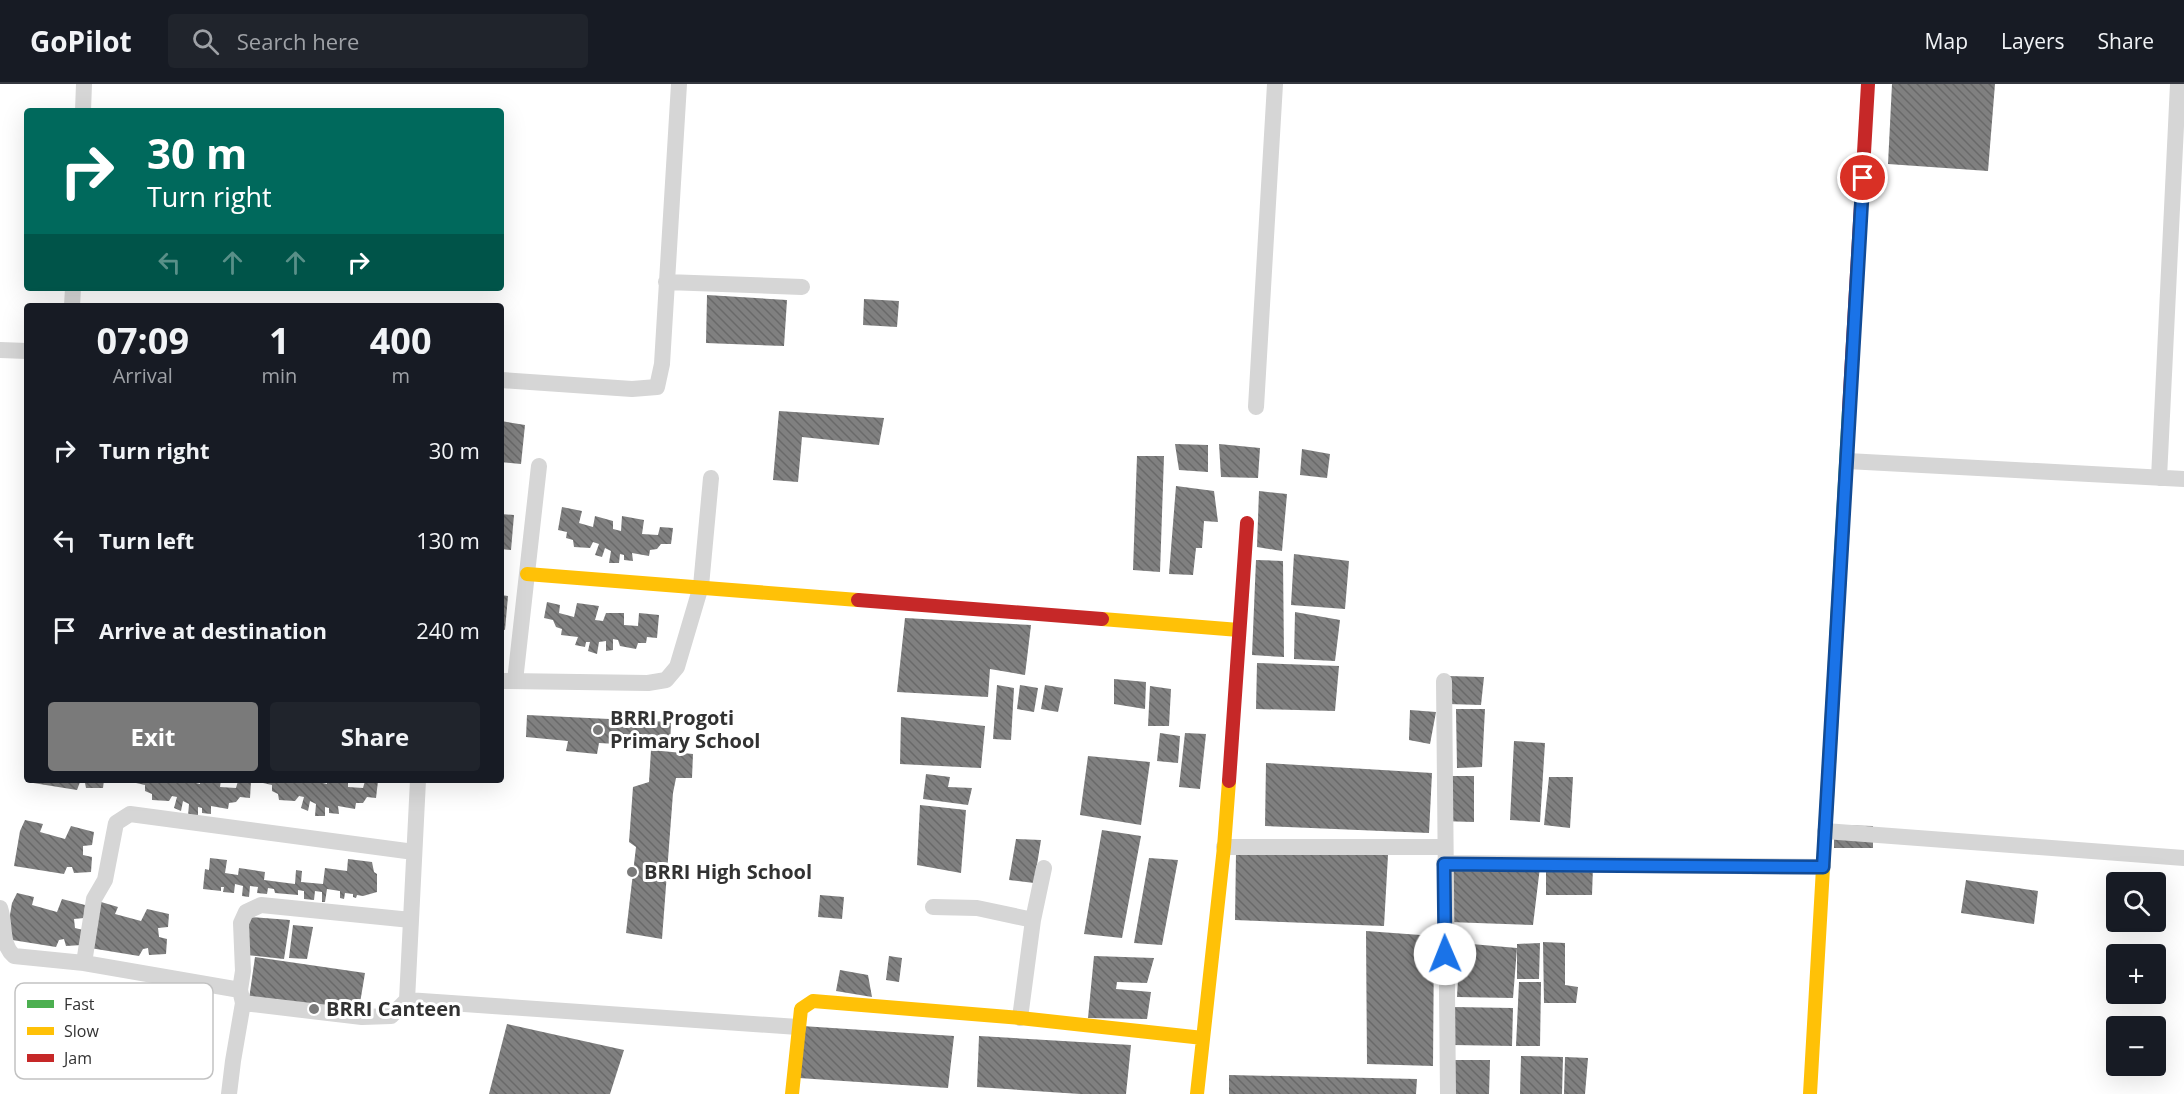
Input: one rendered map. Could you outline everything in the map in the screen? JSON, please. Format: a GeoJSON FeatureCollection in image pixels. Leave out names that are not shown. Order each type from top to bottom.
{"type":"FeatureCollection","features":[{"type":"Feature","properties":{"kind":"street"},"geometry":{"type":"LineString","coordinates":[[82,108],[84,84]]}},
{"type":"Feature","properties":{"kind":"street"},"geometry":{"type":"LineString","coordinates":[[504,380],[632,389],[657,387],[662,364],[679,84]]}},
{"type":"Feature","properties":{"kind":"street"},"geometry":{"type":"LineString","coordinates":[[1256,407],[1275,84]]}},
{"type":"Feature","properties":{"kind":"street"},"geometry":{"type":"LineString","coordinates":[[1810,1094],[1868,84]]}},
{"type":"Feature","properties":{"kind":"street"},"geometry":{"type":"LineString","coordinates":[[2159,477],[2178,84]]}},
{"type":"Feature","properties":{"kind":"street"},"geometry":{"type":"LineString","coordinates":[[666,282],[802,287]]}},
{"type":"Feature","properties":{"kind":"street"},"geometry":{"type":"LineString","coordinates":[[0,350],[24,351]]}},
{"type":"Feature","properties":{"kind":"street"},"geometry":{"type":"LineString","coordinates":[[1847,461],[2184,479]]}},
{"type":"Feature","properties":{"kind":"street"},"geometry":{"type":"LineString","coordinates":[[539,466],[527,574],[508,681],[648,683],[666,680],[677,667],[701,586],[711,478]]}},
{"type":"Feature","properties":{"kind":"street"},"geometry":{"type":"LineString","coordinates":[[1197,1094],[1224,847],[1247,523]]}},
{"type":"Feature","properties":{"kind":"street"},"geometry":{"type":"LineString","coordinates":[[527,574],[1239,630]]}},
{"type":"Feature","properties":{"kind":"street"},"geometry":{"type":"LineString","coordinates":[[1444,681],[1448,1094]]}},
{"type":"Feature","properties":{"kind":"street"},"geometry":{"type":"LineString","coordinates":[[213,990],[362,1017],[391,1016],[407,1000],[418,783]]}},
{"type":"Feature","properties":{"kind":"street"},"geometry":{"type":"LineString","coordinates":[[84,963],[93,899],[105,880],[116,823],[130,814],[414,852]]}},
{"type":"Feature","properties":{"kind":"street"},"geometry":{"type":"LineString","coordinates":[[1825,831],[2184,858]]}},
{"type":"Feature","properties":{"kind":"street"},"geometry":{"type":"LineString","coordinates":[[1224,847],[1823,867]]}},
{"type":"Feature","properties":{"kind":"street"},"geometry":{"type":"LineString","coordinates":[[1020,1018],[1044,868]]}},
{"type":"Feature","properties":{"kind":"street"},"geometry":{"type":"LineString","coordinates":[[229,1094],[242,996],[241,923],[246,912],[261,905],[411,920]]}},
{"type":"Feature","properties":{"kind":"street"},"geometry":{"type":"LineString","coordinates":[[933,907],[977,908],[1034,920]]}},
{"type":"Feature","properties":{"kind":"street"},"geometry":{"type":"LineString","coordinates":[[0,908],[3,941],[7,951],[14,956],[84,963],[180,983]]}},
{"type":"Feature","properties":{"kind":"street"},"geometry":{"type":"LineString","coordinates":[[407,1000],[798,1027]]}},
{"type":"Feature","properties":{"kind":"street"},"geometry":{"type":"LineString","coordinates":[[792,1094],[801,1009],[813,1001],[1020,1018],[1203,1038]]}},
{"type":"Feature","properties":{"kind":"building"},"geometry":{"type":"Polygon","coordinates":[[[1892,84],[1995,84],[1988,171],[1888,164],[1892,84]]]}},
{"type":"Feature","properties":{"kind":"building"},"geometry":{"type":"Polygon","coordinates":[[[707,295],[787,300],[784,346],[706,343],[707,295]]]}},
{"type":"Feature","properties":{"kind":"building"},"geometry":{"type":"Polygon","coordinates":[[[864,299],[899,301],[897,327],[863,325],[864,299]]]}},
{"type":"Feature","properties":{"kind":"building"},"geometry":{"type":"Polygon","coordinates":[[[779,411],[884,418],[879,445],[802,437],[798,482],[773,480],[779,411]]]}},
{"type":"Feature","properties":{"kind":"building"},"geometry":{"type":"Polygon","coordinates":[[[504,422],[525,425],[521,464],[504,462],[504,422]]]}},
{"type":"Feature","properties":{"kind":"building"},"geometry":{"type":"Polygon","coordinates":[[[1175,444],[1208,445],[1208,472],[1179,470],[1175,444]]]}},
{"type":"Feature","properties":{"kind":"building"},"geometry":{"type":"Polygon","coordinates":[[[1219,444],[1260,448],[1258,478],[1221,477],[1219,444]]]}},
{"type":"Feature","properties":{"kind":"building"},"geometry":{"type":"Polygon","coordinates":[[[1302,449],[1330,454],[1327,478],[1300,475],[1302,449]]]}},
{"type":"Feature","properties":{"kind":"building"},"geometry":{"type":"Polygon","coordinates":[[[1137,456],[1164,456],[1160,572],[1133,570],[1137,456]]]}},
{"type":"Feature","properties":{"kind":"building"},"geometry":{"type":"Polygon","coordinates":[[[1176,486],[1214,491],[1218,522],[1204,521],[1202,548],[1196,548],[1193,575],[1169,574],[1176,486]]]}},
{"type":"Feature","properties":{"kind":"building"},"geometry":{"type":"Polygon","coordinates":[[[1259,491],[1287,494],[1282,551],[1257,547],[1259,491]]]}},
{"type":"Feature","properties":{"kind":"building"},"geometry":{"type":"Polygon","coordinates":[[[562,507],[582,511],[579,523],[593,527],[595,516],[613,521],[613,529],[621,531],[622,516],[644,520],[642,534],[658,535],[660,527],[673,528],[671,544],[661,544],[657,549],[650,550],[649,556],[632,553],[633,561],[624,560],[624,555],[620,554],[619,563],[609,563],[611,551],[605,548],[602,557],[595,555],[599,544],[593,542],[590,548],[574,547],[573,540],[566,538],[567,532],[558,530],[562,507]]]}},
{"type":"Feature","properties":{"kind":"building"},"geometry":{"type":"Polygon","coordinates":[[[504,514],[514,515],[511,550],[504,549],[504,514]]]}},
{"type":"Feature","properties":{"kind":"building"},"geometry":{"type":"Polygon","coordinates":[[[1294,554],[1349,561],[1345,609],[1291,605],[1294,554]]]}},
{"type":"Feature","properties":{"kind":"building"},"geometry":{"type":"Polygon","coordinates":[[[1256,560],[1283,561],[1284,657],[1252,655],[1256,560]]]}},
{"type":"Feature","properties":{"kind":"building"},"geometry":{"type":"Polygon","coordinates":[[[504,595],[508,596],[504,630],[504,595]]]}},
{"type":"Feature","properties":{"kind":"building"},"geometry":{"type":"Polygon","coordinates":[[[547,602],[560,605],[559,613],[574,617],[577,603],[599,606],[595,620],[603,621],[606,613],[624,613],[624,625],[638,626],[639,613],[659,615],[657,638],[647,637],[646,643],[638,643],[636,649],[620,646],[618,640],[613,639],[613,650],[606,651],[606,641],[599,642],[597,654],[588,651],[590,642],[586,642],[585,647],[575,645],[578,637],[561,635],[562,629],[556,627],[553,620],[544,618],[547,602]]]}},
{"type":"Feature","properties":{"kind":"building"},"geometry":{"type":"Polygon","coordinates":[[[1295,612],[1340,620],[1335,661],[1294,659],[1295,612]]]}},
{"type":"Feature","properties":{"kind":"building"},"geometry":{"type":"Polygon","coordinates":[[[905,618],[1031,625],[1025,675],[990,669],[988,697],[897,692],[905,618]]]}},
{"type":"Feature","properties":{"kind":"building"},"geometry":{"type":"Polygon","coordinates":[[[1257,663],[1339,666],[1335,711],[1256,709],[1257,663]]]}},
{"type":"Feature","properties":{"kind":"building"},"geometry":{"type":"Polygon","coordinates":[[[1448,676],[1484,677],[1481,705],[1448,704],[1448,676]]]}},
{"type":"Feature","properties":{"kind":"building"},"geometry":{"type":"Polygon","coordinates":[[[1114,679],[1146,682],[1145,709],[1114,704],[1114,679]]]}},
{"type":"Feature","properties":{"kind":"building"},"geometry":{"type":"Polygon","coordinates":[[[997,685],[1014,688],[1011,740],[993,739],[997,685]]]}},
{"type":"Feature","properties":{"kind":"building"},"geometry":{"type":"Polygon","coordinates":[[[1020,685],[1038,688],[1034,712],[1017,709],[1020,685]]]}},
{"type":"Feature","properties":{"kind":"building"},"geometry":{"type":"Polygon","coordinates":[[[1045,685],[1063,688],[1058,712],[1041,709],[1045,685]]]}},
{"type":"Feature","properties":{"kind":"building"},"geometry":{"type":"Polygon","coordinates":[[[1150,686],[1171,689],[1169,726],[1148,726],[1150,686]]]}},
{"type":"Feature","properties":{"kind":"building"},"geometry":{"type":"Polygon","coordinates":[[[1456,709],[1485,709],[1482,767],[1457,768],[1456,709]]]}},
{"type":"Feature","properties":{"kind":"building"},"geometry":{"type":"Polygon","coordinates":[[[1410,710],[1436,712],[1430,744],[1409,740],[1410,710]]]}},
{"type":"Feature","properties":{"kind":"building","name":"BRRI Progoti Primary School"},"geometry":{"type":"Polygon","coordinates":[[[527,715],[671,722],[670,747],[599,743],[597,754],[566,751],[568,741],[526,737],[527,715]]]}},
{"type":"Feature","properties":{"kind":"building"},"geometry":{"type":"Polygon","coordinates":[[[901,717],[985,726],[981,768],[900,764],[901,717]]]}},
{"type":"Feature","properties":{"kind":"building"},"geometry":{"type":"Polygon","coordinates":[[[1160,733],[1180,736],[1178,763],[1157,761],[1160,733]]]}},
{"type":"Feature","properties":{"kind":"building"},"geometry":{"type":"Polygon","coordinates":[[[1185,733],[1206,734],[1200,789],[1179,787],[1185,733]]]}},
{"type":"Feature","properties":{"kind":"building"},"geometry":{"type":"Polygon","coordinates":[[[1514,741],[1545,743],[1540,822],[1510,820],[1514,741]]]}},
{"type":"Feature","properties":{"kind":"building"},"geometry":{"type":"Polygon","coordinates":[[[651,750],[693,754],[692,778],[676,778],[673,793],[662,939],[626,933],[636,847],[629,842],[633,787],[649,782],[651,750]]]}},
{"type":"Feature","properties":{"kind":"building"},"geometry":{"type":"Polygon","coordinates":[[[1088,756],[1150,762],[1141,825],[1080,815],[1088,756]]]}},
{"type":"Feature","properties":{"kind":"building"},"geometry":{"type":"Polygon","coordinates":[[[1266,763],[1432,773],[1429,833],[1265,826],[1266,763]]]}},
{"type":"Feature","properties":{"kind":"building"},"geometry":{"type":"Polygon","coordinates":[[[926,774],[950,777],[948,787],[972,788],[968,805],[923,799],[926,774]]]}},
{"type":"Feature","properties":{"kind":"building"},"geometry":{"type":"Polygon","coordinates":[[[1440,776],[1474,776],[1474,822],[1440,821],[1440,776]]]}},
{"type":"Feature","properties":{"kind":"building"},"geometry":{"type":"Polygon","coordinates":[[[1549,777],[1573,777],[1570,828],[1544,825],[1549,777]]]}},
{"type":"Feature","properties":{"kind":"building"},"geometry":{"type":"Polygon","coordinates":[[[33,783],[80,783],[77,790],[33,783]]]}},
{"type":"Feature","properties":{"kind":"building"},"geometry":{"type":"Polygon","coordinates":[[[85,783],[104,783],[103,788],[86,788],[85,783]]]}},
{"type":"Feature","properties":{"kind":"building"},"geometry":{"type":"Polygon","coordinates":[[[136,783],[221,783],[220,787],[236,788],[237,783],[251,783],[250,798],[240,797],[236,802],[229,803],[228,809],[211,806],[211,814],[202,813],[202,808],[198,807],[198,816],[188,816],[189,804],[183,801],[181,811],[174,808],[177,797],[172,796],[169,801],[152,800],[152,794],[145,791],[145,785],[136,783]]]}},
{"type":"Feature","properties":{"kind":"building"},"geometry":{"type":"Polygon","coordinates":[[[263,783],[348,783],[348,787],[363,788],[364,783],[378,783],[376,798],[367,797],[363,803],[356,803],[355,809],[338,806],[339,814],[329,813],[329,808],[325,807],[325,816],[315,816],[316,804],[310,801],[308,811],[301,808],[304,797],[299,796],[295,801],[279,800],[278,794],[272,791],[272,785],[263,783]]]}},
{"type":"Feature","properties":{"kind":"building"},"geometry":{"type":"Polygon","coordinates":[[[920,805],[966,810],[961,873],[917,865],[920,805]]]}},
{"type":"Feature","properties":{"kind":"building"},"geometry":{"type":"Polygon","coordinates":[[[25,820],[43,824],[40,832],[65,839],[71,826],[94,832],[92,845],[83,846],[83,855],[92,857],[91,872],[74,873],[72,867],[67,867],[64,874],[14,866],[20,831],[25,820]]]}},
{"type":"Feature","properties":{"kind":"building"},"geometry":{"type":"Polygon","coordinates":[[[1834,825],[1873,826],[1873,848],[1834,848],[1834,825]]]}},
{"type":"Feature","properties":{"kind":"building"},"geometry":{"type":"Polygon","coordinates":[[[1102,830],[1141,836],[1122,938],[1084,934],[1102,830]]]}},
{"type":"Feature","properties":{"kind":"building"},"geometry":{"type":"Polygon","coordinates":[[[1016,839],[1041,840],[1034,883],[1009,880],[1016,839]]]}},
{"type":"Feature","properties":{"kind":"building"},"geometry":{"type":"Polygon","coordinates":[[[1236,853],[1388,855],[1384,926],[1235,920],[1236,853]]]}},
{"type":"Feature","properties":{"kind":"building"},"geometry":{"type":"Polygon","coordinates":[[[210,858],[227,860],[225,873],[238,875],[239,868],[265,872],[264,880],[295,884],[296,870],[302,871],[301,882],[323,884],[325,868],[347,871],[348,859],[372,862],[374,872],[377,874],[377,892],[363,896],[357,895],[356,898],[353,894],[345,893],[344,899],[340,898],[340,891],[327,889],[325,902],[322,902],[322,892],[315,891],[314,900],[304,899],[304,891],[298,890],[298,895],[275,893],[274,889],[268,888],[267,894],[257,893],[258,887],[250,886],[249,897],[242,896],[243,886],[235,884],[234,893],[223,892],[224,887],[221,887],[221,891],[203,889],[205,869],[209,870],[210,858]]]}},
{"type":"Feature","properties":{"kind":"building"},"geometry":{"type":"Polygon","coordinates":[[[1149,858],[1178,860],[1162,945],[1134,943],[1149,858]]]}},
{"type":"Feature","properties":{"kind":"building"},"geometry":{"type":"Polygon","coordinates":[[[1546,864],[1593,867],[1592,895],[1546,895],[1546,864]]]}},
{"type":"Feature","properties":{"kind":"building"},"geometry":{"type":"Polygon","coordinates":[[[1540,867],[1533,925],[1449,922],[1449,869],[1540,867]]]}},
{"type":"Feature","properties":{"kind":"building"},"geometry":{"type":"Polygon","coordinates":[[[1966,880],[2038,891],[2034,924],[1961,913],[1966,880]]]}},
{"type":"Feature","properties":{"kind":"building"},"geometry":{"type":"Polygon","coordinates":[[[17,893],[34,897],[32,905],[57,912],[62,899],[85,905],[84,918],[74,919],[75,928],[83,930],[82,945],[66,946],[64,939],[59,940],[56,947],[6,939],[12,903],[17,893]]]}},
{"type":"Feature","properties":{"kind":"building"},"geometry":{"type":"Polygon","coordinates":[[[820,895],[844,897],[842,919],[818,917],[820,895]]]}},
{"type":"Feature","properties":{"kind":"building"},"geometry":{"type":"Polygon","coordinates":[[[101,902],[118,907],[115,914],[141,921],[147,909],[169,914],[168,927],[158,928],[159,937],[167,939],[166,954],[149,955],[148,948],[143,949],[139,956],[90,948],[101,902]]]}},
{"type":"Feature","properties":{"kind":"building"},"geometry":{"type":"Polygon","coordinates":[[[249,917],[290,920],[284,959],[247,955],[249,917]]]}},
{"type":"Feature","properties":{"kind":"building"},"geometry":{"type":"Polygon","coordinates":[[[293,925],[313,927],[307,959],[289,958],[293,925]]]}},
{"type":"Feature","properties":{"kind":"building"},"geometry":{"type":"Polygon","coordinates":[[[1366,931],[1434,936],[1433,1066],[1367,1064],[1366,931]]]}},
{"type":"Feature","properties":{"kind":"building"},"geometry":{"type":"Polygon","coordinates":[[[1543,942],[1565,943],[1565,985],[1578,987],[1576,1003],[1544,1003],[1543,942]]]}},
{"type":"Feature","properties":{"kind":"building"},"geometry":{"type":"Polygon","coordinates":[[[1460,943],[1517,948],[1513,998],[1457,997],[1460,943]]]}},
{"type":"Feature","properties":{"kind":"building"},"geometry":{"type":"Polygon","coordinates":[[[1540,943],[1539,979],[1517,979],[1517,944],[1540,943]]]}},
{"type":"Feature","properties":{"kind":"building"},"geometry":{"type":"Polygon","coordinates":[[[889,956],[902,958],[899,982],[886,980],[889,956]]]}},
{"type":"Feature","properties":{"kind":"building"},"geometry":{"type":"Polygon","coordinates":[[[1094,956],[1154,958],[1147,983],[1117,982],[1116,989],[1151,992],[1147,1019],[1088,1018],[1094,956]]]}},
{"type":"Feature","properties":{"kind":"building"},"geometry":{"type":"Polygon","coordinates":[[[255,957],[365,973],[358,1015],[249,999],[255,957]]]}},
{"type":"Feature","properties":{"kind":"building"},"geometry":{"type":"Polygon","coordinates":[[[840,970],[868,975],[872,997],[836,991],[840,970]]]}},
{"type":"Feature","properties":{"kind":"building"},"geometry":{"type":"Polygon","coordinates":[[[1519,982],[1541,982],[1540,1046],[1516,1046],[1519,982]]]}},
{"type":"Feature","properties":{"kind":"building"},"geometry":{"type":"Polygon","coordinates":[[[1453,1007],[1513,1008],[1512,1046],[1453,1045],[1453,1007]]]}},
{"type":"Feature","properties":{"kind":"building"},"geometry":{"type":"Polygon","coordinates":[[[507,1024],[624,1050],[610,1094],[489,1094],[507,1024]]]}},
{"type":"Feature","properties":{"kind":"building"},"geometry":{"type":"Polygon","coordinates":[[[802,1026],[954,1036],[948,1088],[799,1078],[802,1026]]]}},
{"type":"Feature","properties":{"kind":"building"},"geometry":{"type":"Polygon","coordinates":[[[979,1036],[1131,1045],[1126,1094],[1080,1094],[977,1087],[979,1036]]]}},
{"type":"Feature","properties":{"kind":"building"},"geometry":{"type":"Polygon","coordinates":[[[1521,1056],[1563,1057],[1562,1094],[1520,1094],[1521,1056]]]}},
{"type":"Feature","properties":{"kind":"building"},"geometry":{"type":"Polygon","coordinates":[[[1565,1057],[1588,1058],[1585,1094],[1564,1094],[1565,1057]]]}},
{"type":"Feature","properties":{"kind":"building"},"geometry":{"type":"Polygon","coordinates":[[[1442,1060],[1490,1060],[1489,1094],[1441,1094],[1442,1060]]]}},
{"type":"Feature","properties":{"kind":"building"},"geometry":{"type":"Polygon","coordinates":[[[1229,1075],[1417,1079],[1416,1094],[1229,1094],[1229,1075]]]}},
{"type":"Feature","properties":{"kind":"traffic: fast"},"geometry":{"type":"LineString","coordinates":[[1836,642],[1849,410]]}},
{"type":"Feature","properties":{"kind":"traffic: slow"},"geometry":{"type":"LineString","coordinates":[[527,574],[858,600]]}},
{"type":"Feature","properties":{"kind":"traffic: slow"},"geometry":{"type":"LineString","coordinates":[[1102,619],[1239,630]]}},
{"type":"Feature","properties":{"kind":"traffic: slow"},"geometry":{"type":"LineString","coordinates":[[1810,1094],[1836,642]]}},
{"type":"Feature","properties":{"kind":"traffic: slow"},"geometry":{"type":"LineString","coordinates":[[1197,1094],[1229,781]]}},
{"type":"Feature","properties":{"kind":"traffic: slow"},"geometry":{"type":"LineString","coordinates":[[792,1094],[801,1009],[813,1001],[1020,1018],[1203,1038]]}},
{"type":"Feature","properties":{"kind":"traffic: jam"},"geometry":{"type":"LineString","coordinates":[[1849,410],[1868,84]]}},
{"type":"Feature","properties":{"kind":"traffic: jam"},"geometry":{"type":"LineString","coordinates":[[1229,781],[1247,523]]}},
{"type":"Feature","properties":{"kind":"traffic: jam"},"geometry":{"type":"LineString","coordinates":[[858,600],[1102,619]]}},
{"type":"Feature","properties":{"kind":"place","name":"BRRI Progoti Primary School"},"geometry":{"type":"Point","coordinates":[598,730]}},
{"type":"Feature","properties":{"kind":"place","name":"BRRI High School"},"geometry":{"type":"Point","coordinates":[632,872]}},
{"type":"Feature","properties":{"kind":"place","name":"BRRI Canteen"},"geometry":{"type":"Point","coordinates":[314,1009]}},
{"type":"Feature","properties":{"kind":"route"},"geometry":{"type":"LineString","coordinates":[[1445,954],[1444,864],[1823,867],[1863,178]]}}]}
